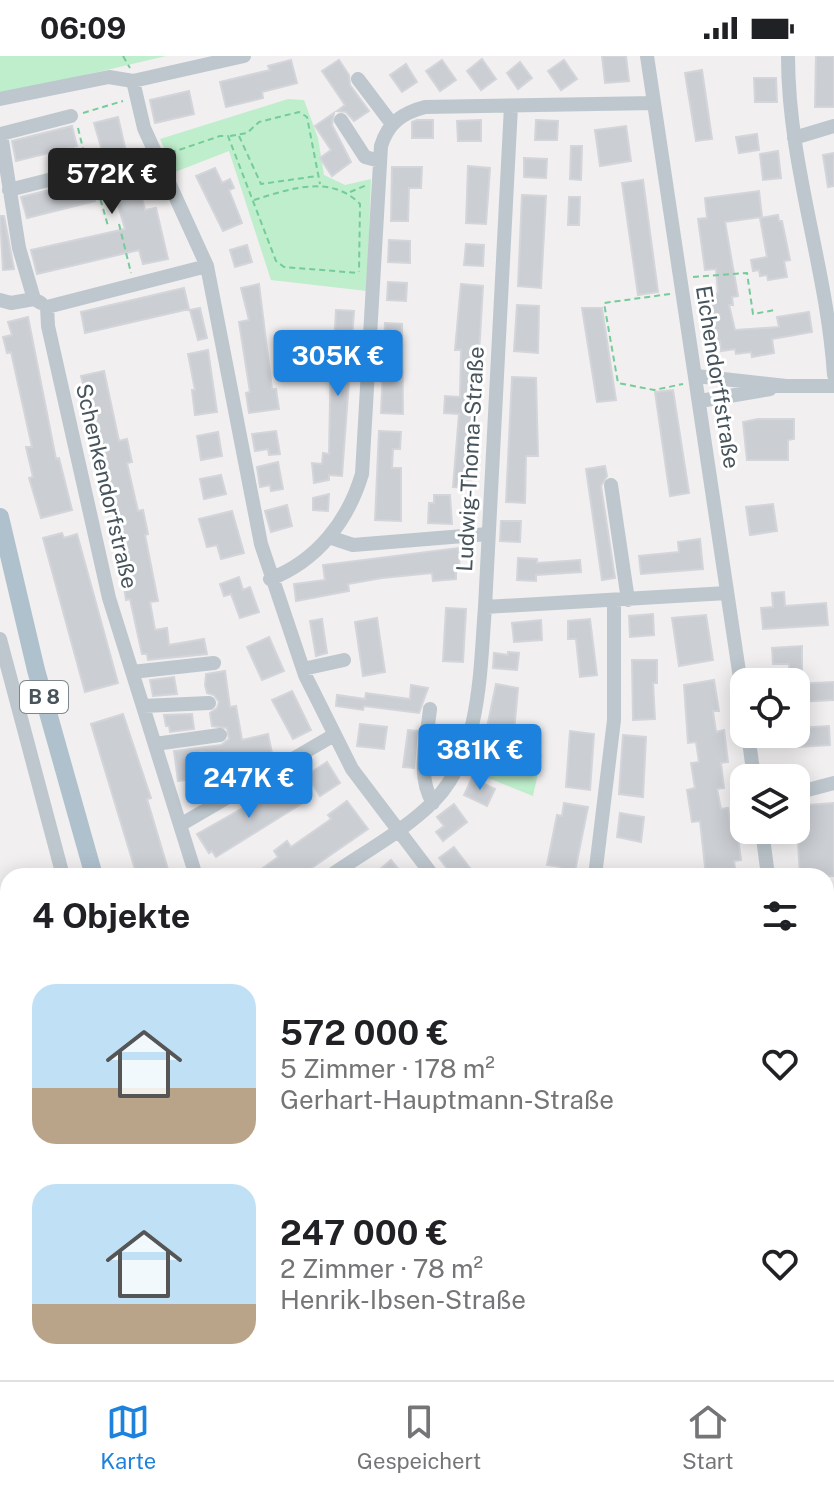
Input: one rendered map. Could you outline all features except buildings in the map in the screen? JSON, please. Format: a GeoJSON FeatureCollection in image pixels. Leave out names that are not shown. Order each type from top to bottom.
{"type":"FeatureCollection","features":[{"type":"Feature","properties":{"kind":"main road","name":"B 8"},"geometry":{"type":"LineString","coordinates":[[0,517],[36,670],[92,868]]}},
{"type":"Feature","properties":{"kind":"street"},"geometry":{"type":"LineString","coordinates":[[0,99],[109,77],[133,81],[244,56]]}},
{"type":"Feature","properties":{"kind":"street","name":"Eichendorffstraße"},"geometry":{"type":"LineString","coordinates":[[647,56],[738,668]]}},
{"type":"Feature","properties":{"kind":"street"},"geometry":{"type":"LineString","coordinates":[[788,56],[794,138],[806,218],[826,302],[834,375]]}},
{"type":"Feature","properties":{"kind":"street"},"geometry":{"type":"LineString","coordinates":[[358,79],[392,124]]}},
{"type":"Feature","properties":{"kind":"street"},"geometry":{"type":"LineString","coordinates":[[133,81],[144,128],[207,266],[244,466],[270,579],[303,669],[352,769],[427,868]]}},
{"type":"Feature","properties":{"kind":"street"},"geometry":{"type":"LineString","coordinates":[[270,579],[307,558],[329,537],[350,508],[365,457],[380,161],[384,134],[392,124],[400,116],[425,107],[654,103]]}},
{"type":"Feature","properties":{"kind":"street","name":"Ludwig-Thoma-Straße"},"geometry":{"type":"LineString","coordinates":[[341,868],[433,803],[452,779],[468,741],[481,664],[485,607],[511,106]]}},
{"type":"Feature","properties":{"kind":"street","name":"Schenkendorfstraße"},"geometry":{"type":"LineString","coordinates":[[71,116],[1,134],[9,190],[19,248],[48,326],[109,598],[193,868]]}},
{"type":"Feature","properties":{"kind":"street"},"geometry":{"type":"LineString","coordinates":[[341,120],[365,157],[380,161]]}},
{"type":"Feature","properties":{"kind":"street"},"geometry":{"type":"LineString","coordinates":[[794,138],[834,126]]}},
{"type":"Feature","properties":{"kind":"street"},"geometry":{"type":"LineString","coordinates":[[9,190],[88,170]]}},
{"type":"Feature","properties":{"kind":"street"},"geometry":{"type":"LineString","coordinates":[[0,300],[40,303],[207,266]]}},
{"type":"Feature","properties":{"kind":"street"},"geometry":{"type":"LineString","coordinates":[[696,379],[786,386],[834,386]]}},
{"type":"Feature","properties":{"kind":"street"},"geometry":{"type":"LineString","coordinates":[[700,401],[786,386]]}},
{"type":"Feature","properties":{"kind":"street"},"geometry":{"type":"LineString","coordinates":[[596,868],[614,720],[621,600],[611,485]]}},
{"type":"Feature","properties":{"kind":"street"},"geometry":{"type":"LineString","coordinates":[[329,537],[353,545],[488,534]]}},
{"type":"Feature","properties":{"kind":"street"},"geometry":{"type":"LineString","coordinates":[[485,607],[727,593]]}},
{"type":"Feature","properties":{"kind":"street"},"geometry":{"type":"LineString","coordinates":[[0,639],[61,868]]}},
{"type":"Feature","properties":{"kind":"street"},"geometry":{"type":"LineString","coordinates":[[303,669],[344,660]]}},
{"type":"Feature","properties":{"kind":"street"},"geometry":{"type":"LineString","coordinates":[[132,672],[214,663]]}},
{"type":"Feature","properties":{"kind":"street"},"geometry":{"type":"LineString","coordinates":[[143,706],[209,703]]}},
{"type":"Feature","properties":{"kind":"street"},"geometry":{"type":"LineString","coordinates":[[430,709],[423,771],[433,803]]}},
{"type":"Feature","properties":{"kind":"street"},"geometry":{"type":"LineString","coordinates":[[155,744],[220,735]]}},
{"type":"Feature","properties":{"kind":"street"},"geometry":{"type":"LineString","coordinates":[[180,825],[334,735]]}},
{"type":"Feature","properties":{"kind":"street"},"geometry":{"type":"LineString","coordinates":[[203,761],[209,808]]}},
{"type":"Feature","properties":{"kind":"street"},"geometry":{"type":"LineString","coordinates":[[810,789],[834,783]]}},
{"type":"Feature","properties":{"kind":"street"},"geometry":{"type":"LineString","coordinates":[[764,844],[767,868]]}},
{"type":"Feature","properties":{"kind":"path"},"geometry":{"type":"LineString","coordinates":[[71,116],[137,97]]}},
{"type":"Feature","properties":{"kind":"path"},"geometry":{"type":"LineString","coordinates":[[157,158],[220,136],[239,135],[253,130],[259,122],[299,112],[307,117],[320,186]]}},
{"type":"Feature","properties":{"kind":"path"},"geometry":{"type":"LineString","coordinates":[[239,135],[261,184],[318,175]]}},
{"type":"Feature","properties":{"kind":"path"},"geometry":{"type":"LineString","coordinates":[[228,136],[276,261],[284,267],[359,273],[374,282]]}},
{"type":"Feature","properties":{"kind":"path"},"geometry":{"type":"LineString","coordinates":[[246,178],[258,176]]}},
{"type":"Feature","properties":{"kind":"path"},"geometry":{"type":"LineString","coordinates":[[305,177],[307,187]]}},
{"type":"Feature","properties":{"kind":"path"},"geometry":{"type":"LineString","coordinates":[[349,193],[379,180]]}},
{"type":"Feature","properties":{"kind":"path"},"geometry":{"type":"LineString","coordinates":[[254,200],[320,186],[349,193],[360,204],[359,273]]}},
{"type":"Feature","properties":{"kind":"path"},"geometry":{"type":"LineString","coordinates":[[119,224],[133,283]]}},
{"type":"Feature","properties":{"kind":"path"},"geometry":{"type":"LineString","coordinates":[[680,274],[699,279],[747,273],[753,314],[775,310]]}},
{"type":"Feature","properties":{"kind":"path"},"geometry":{"type":"LineString","coordinates":[[683,292],[604,303],[618,383],[654,390],[696,379]]}},
{"type":"Feature","properties":{"kind":"green space"},"geometry":{"type":"Polygon","coordinates":[[[0,56],[166,56],[0,95],[0,56]]]}},
{"type":"Feature","properties":{"kind":"green space"},"geometry":{"type":"Polygon","coordinates":[[[288,99],[304,100],[318,138],[324,175],[345,185],[371,179],[367,291],[271,280],[229,151],[175,172],[160,139],[288,99]]]}},
{"type":"Feature","properties":{"kind":"green space"},"geometry":{"type":"Polygon","coordinates":[[[478,739],[542,755],[533,796],[468,770],[478,739]]]}}]}
